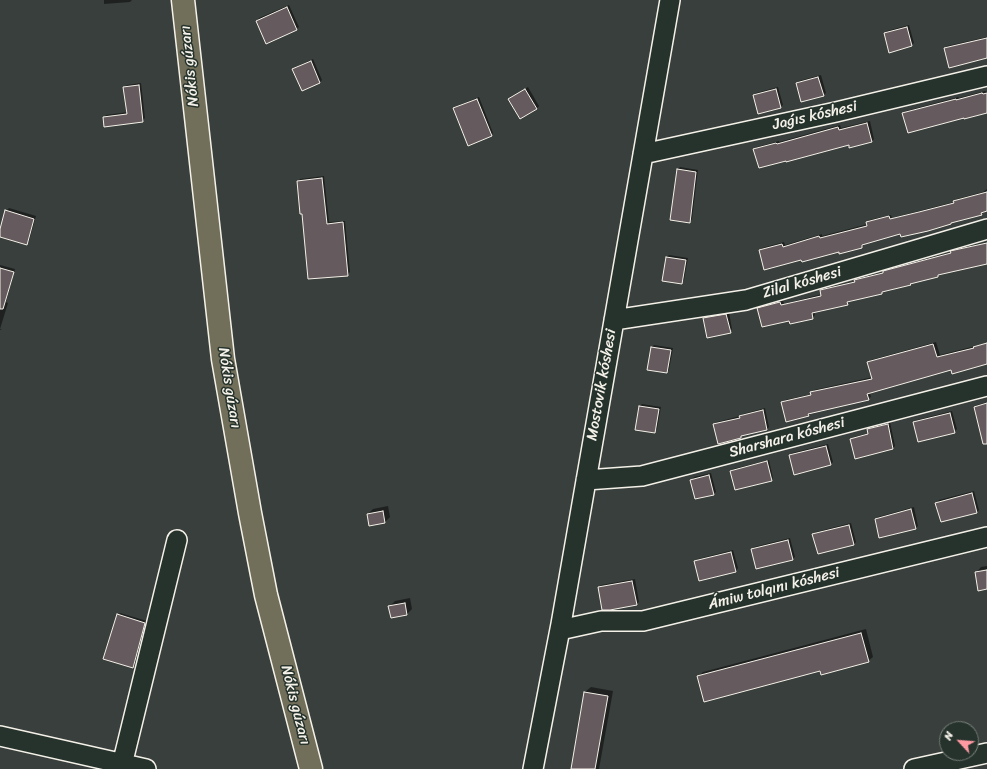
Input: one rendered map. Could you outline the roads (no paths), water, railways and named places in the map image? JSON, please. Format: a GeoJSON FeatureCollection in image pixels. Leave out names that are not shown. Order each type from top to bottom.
{"type":"FeatureCollection","features":[{"type":"Feature","properties":{"kind":"main road","name":"Nókis gúzarı"},"geometry":{"type":"LineString","coordinates":[[183,0],[223,359],[266,595],[311,769]]}},
{"type":"Feature","properties":{"kind":"street","name":"Mostovik kóshesi"},"geometry":{"type":"LineString","coordinates":[[533,769],[560,630],[670,0]]}},
{"type":"Feature","properties":{"kind":"street","name":"Jaǵıs kóshesi"},"geometry":{"type":"LineString","coordinates":[[643,154],[844,110],[987,76]]}},
{"type":"Feature","properties":{"kind":"street","name":"Zilal kóshesi"},"geometry":{"type":"LineString","coordinates":[[614,320],[746,300],[987,229]]}},
{"type":"Feature","properties":{"kind":"street","name":"Sharshara kóshesi"},"geometry":{"type":"LineString","coordinates":[[586,480],[642,476],[987,386]]}},
{"type":"Feature","properties":{"kind":"street","name":"Ámiw tolqını kóshesi"},"geometry":{"type":"LineString","coordinates":[[560,630],[601,621],[643,620],[987,537]]}},
{"type":"Feature","properties":{"kind":"street"},"geometry":{"type":"LineString","coordinates":[[122,766],[177,540]]}},
{"type":"Feature","properties":{"kind":"street"},"geometry":{"type":"LineString","coordinates":[[0,736],[122,766],[146,769]]}},
{"type":"Feature","properties":{"kind":"street"},"geometry":{"type":"LineString","coordinates":[[914,769],[987,753]]}}]}
